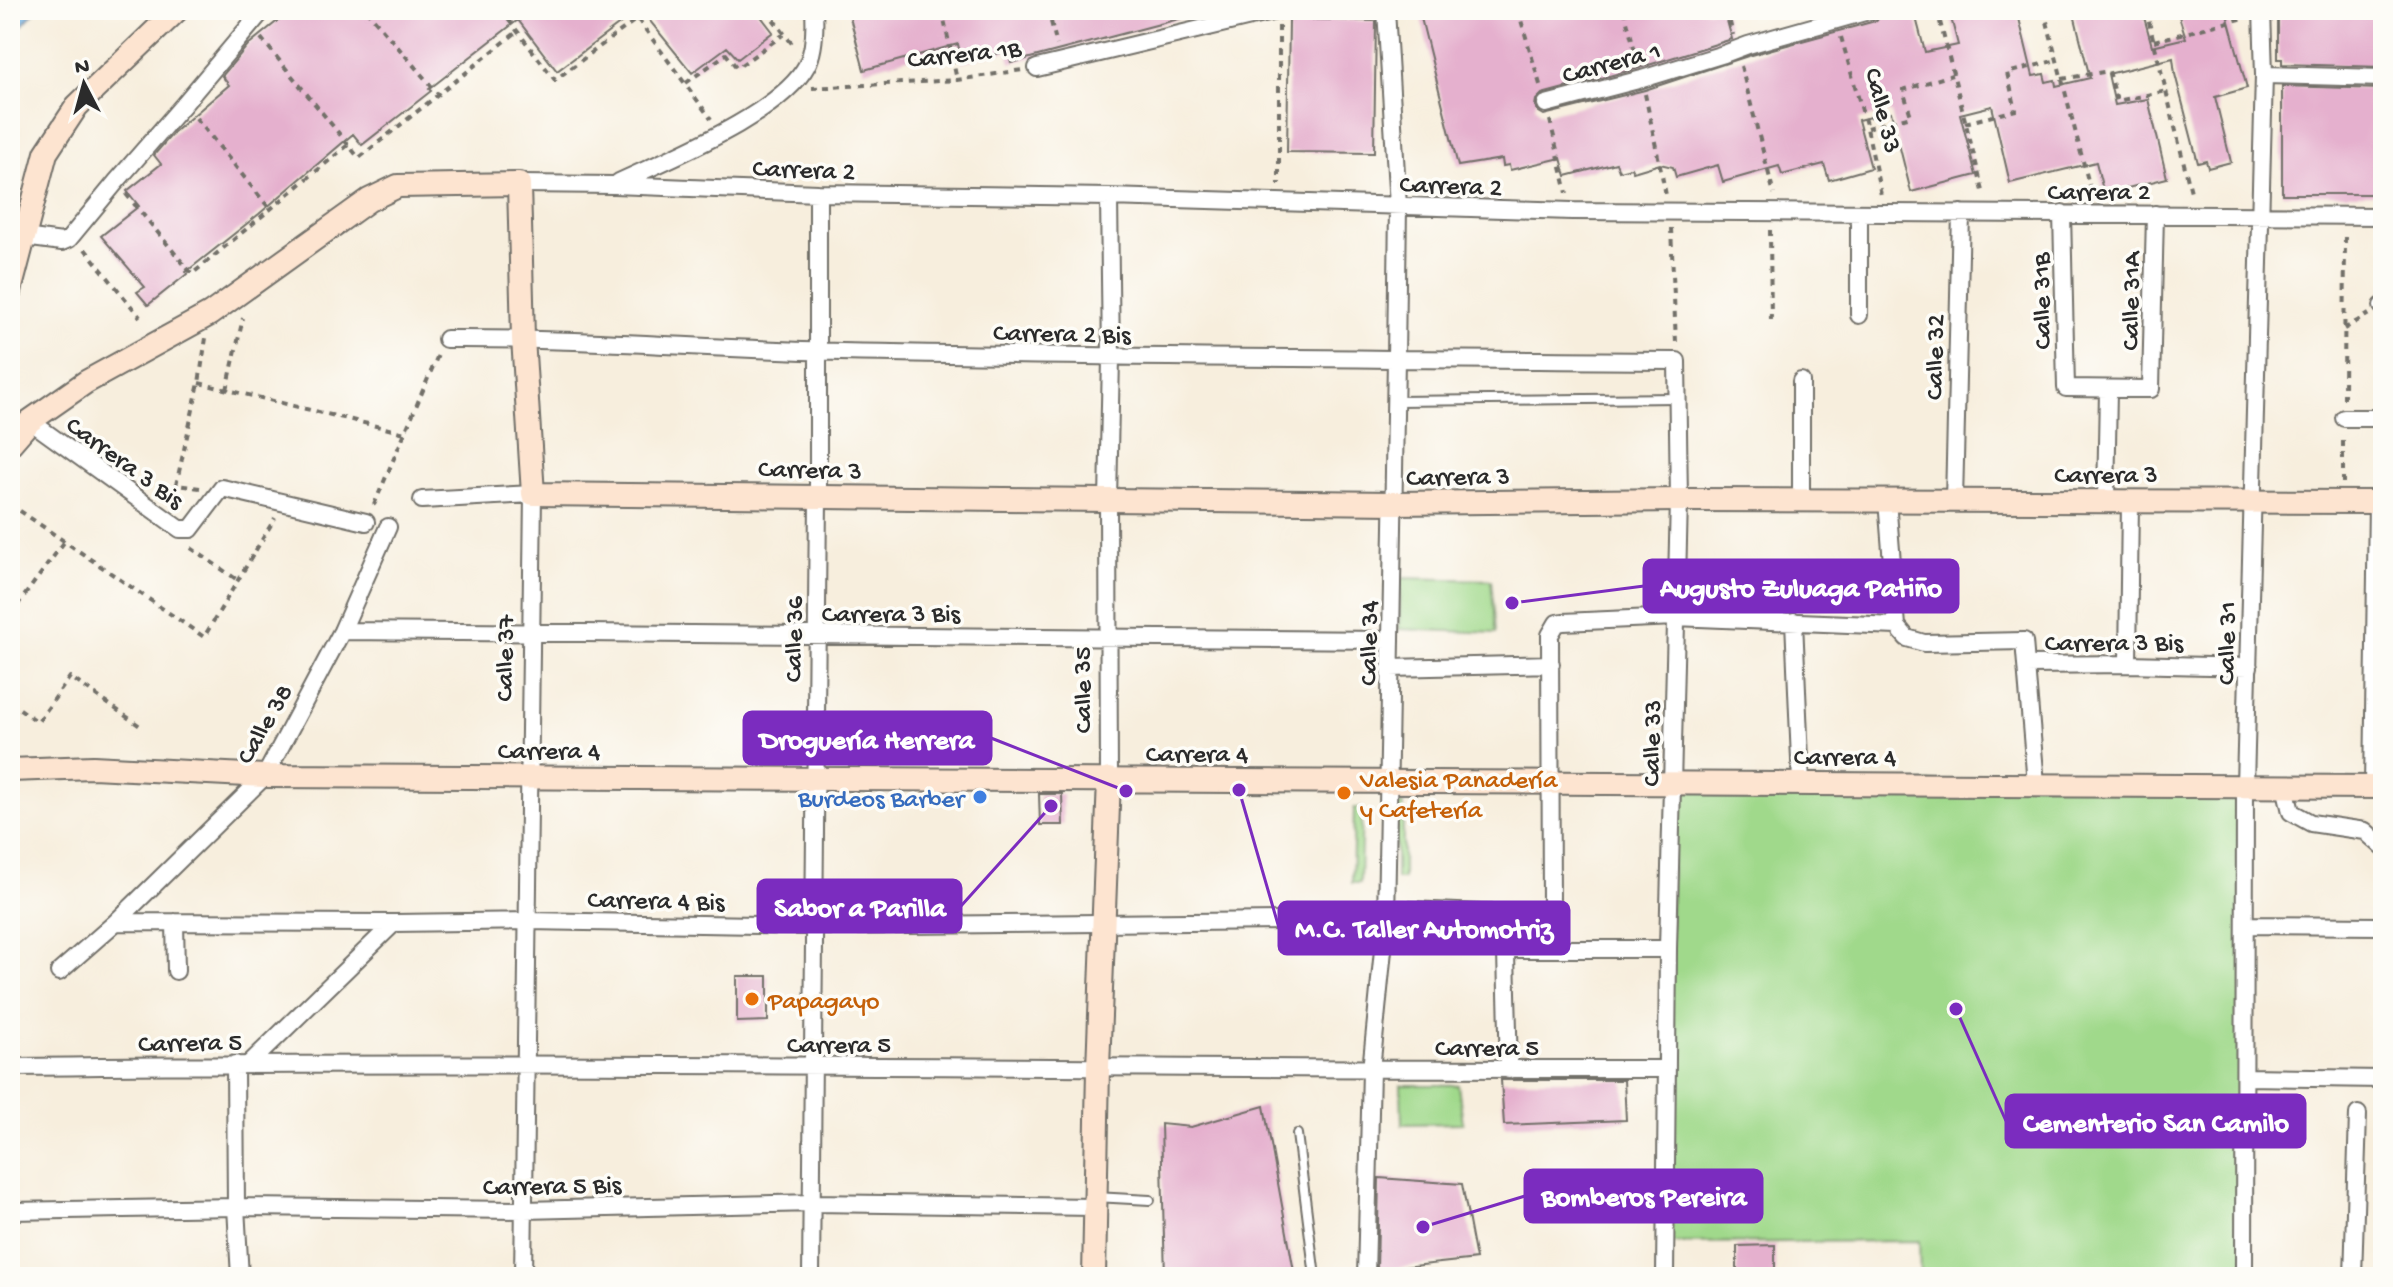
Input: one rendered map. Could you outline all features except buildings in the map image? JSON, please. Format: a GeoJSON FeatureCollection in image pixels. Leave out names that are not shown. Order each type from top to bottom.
{"type":"FeatureCollection","features":[{"type":"Feature","properties":{"kind":"street"},"geometry":{"type":"LineString","coordinates":[[10,291],[46,153],[77,106],[177,10]]}},
{"type":"Feature","properties":{"kind":"street"},"geometry":{"type":"LineString","coordinates":[[24,237],[62,242],[69,239],[263,10]]}},
{"type":"Feature","properties":{"kind":"street"},"geometry":{"type":"LineString","coordinates":[[614,185],[722,134],[789,89],[808,63],[815,32],[814,10]]}},
{"type":"Feature","properties":{"kind":"street","name":"Carrera 1B"},"geometry":{"type":"LineString","coordinates":[[1037,68],[1280,10]]}},
{"type":"Feature","properties":{"kind":"street","name":"Calle 34"},"geometry":{"type":"LineString","coordinates":[[1366,1277],[1371,1070],[1386,915],[1394,503],[1398,206],[1386,10]]}},
{"type":"Feature","properties":{"kind":"street","name":"Carrera 1"},"geometry":{"type":"LineString","coordinates":[[1546,104],[1642,79],[1872,10]]}},
{"type":"Feature","properties":{"kind":"street","name":"Calle 31"},"geometry":{"type":"LineString","coordinates":[[2244,1277],[2245,785],[2264,75],[2262,12]]}},
{"type":"Feature","properties":{"kind":"street"},"geometry":{"type":"LineString","coordinates":[[2264,75],[2383,78]]}},
{"type":"Feature","properties":{"kind":"street"},"geometry":{"type":"LineString","coordinates":[[10,444],[30,421],[86,382],[210,314],[369,200],[398,186],[519,184]]}},
{"type":"Feature","properties":{"kind":"street","name":"Carrera 2"},"geometry":{"type":"LineString","coordinates":[[519,184],[1572,211],[2383,216]]}},
{"type":"Feature","properties":{"kind":"street","name":"Calle 37"},"geometry":{"type":"LineString","coordinates":[[519,184],[523,338],[533,494],[523,1277]]}},
{"type":"Feature","properties":{"kind":"street","name":"Calle 36"},"geometry":{"type":"LineString","coordinates":[[811,1277],[818,193]]}},
{"type":"Feature","properties":{"kind":"street","name":"Calle 35"},"geometry":{"type":"LineString","coordinates":[[1094,1277],[1109,779],[1109,197]]}},
{"type":"Feature","properties":{"kind":"street"},"geometry":{"type":"LineString","coordinates":[[1859,213],[1859,315]]}},
{"type":"Feature","properties":{"kind":"street","name":"Calle 32"},"geometry":{"type":"LineString","coordinates":[[1954,501],[1961,213]]}},
{"type":"Feature","properties":{"kind":"street","name":"Calle 31B"},"geometry":{"type":"LineString","coordinates":[[2062,213],[2066,388],[2108,390]]}},
{"type":"Feature","properties":{"kind":"street","name":"Calle 31A"},"geometry":{"type":"LineString","coordinates":[[2108,390],[2151,389],[2155,214]]}},
{"type":"Feature","properties":{"kind":"street","name":"Carrera 2 Bis"},"geometry":{"type":"LineString","coordinates":[[446,339],[523,338],[817,351],[1111,358],[1677,361]]}},
{"type":"Feature","properties":{"kind":"street","name":"Calle 33"},"geometry":{"type":"LineString","coordinates":[[1665,1277],[1668,949],[1679,500],[1677,361]]}},
{"type":"Feature","properties":{"kind":"street"},"geometry":{"type":"LineString","coordinates":[[1801,381],[1801,501]]}},
{"type":"Feature","properties":{"kind":"street"},"geometry":{"type":"LineString","coordinates":[[2106,501],[2108,390]]}},
{"type":"Feature","properties":{"kind":"street"},"geometry":{"type":"LineString","coordinates":[[2344,418],[2383,418]]}},
{"type":"Feature","properties":{"kind":"street","name":"Carrera 3 Bis"},"geometry":{"type":"LineString","coordinates":[[30,421],[180,529],[191,529],[222,488],[366,522]]}},
{"type":"Feature","properties":{"kind":"street"},"geometry":{"type":"LineString","coordinates":[[422,500],[533,494]]}},
{"type":"Feature","properties":{"kind":"street","name":"Carrera 3"},"geometry":{"type":"LineString","coordinates":[[533,494],[1394,503],[1679,500],[2380,502]]}},
{"type":"Feature","properties":{"kind":"street"},"geometry":{"type":"LineString","coordinates":[[1887,500],[1897,626]]}},
{"type":"Feature","properties":{"kind":"street"},"geometry":{"type":"LineString","coordinates":[[2128,664],[2130,501]]}},
{"type":"Feature","properties":{"kind":"street"},"geometry":{"type":"LineString","coordinates":[[2378,787],[2380,502]]}},
{"type":"Feature","properties":{"kind":"street","name":"Calle 38"},"geometry":{"type":"LineString","coordinates":[[59,972],[116,922],[265,776],[342,631],[388,527]]}},
{"type":"Feature","properties":{"kind":"street","name":"Carrera 3 Bis"},"geometry":{"type":"LineString","coordinates":[[1551,664],[1550,635],[1557,623],[1675,617],[1897,626],[1907,638],[1924,643],[2022,641],[2025,642],[2027,665],[2249,667]]}},
{"type":"Feature","properties":{"kind":"street"},"geometry":{"type":"LineString","coordinates":[[1794,621],[1801,783]]}},
{"type":"Feature","properties":{"kind":"street","name":"Carrera 3 Bis"},"geometry":{"type":"LineString","coordinates":[[342,631],[1391,640]]}},
{"type":"Feature","properties":{"kind":"street"},"geometry":{"type":"LineString","coordinates":[[1386,915],[1505,914],[1546,912],[1551,908],[1551,664],[1390,668]]}},
{"type":"Feature","properties":{"kind":"street"},"geometry":{"type":"LineString","coordinates":[[2027,665],[2036,784]]}},
{"type":"Feature","properties":{"kind":"street","name":"Carrera 4"},"geometry":{"type":"LineString","coordinates":[[10,770],[93,767],[265,776],[2378,787]]}},
{"type":"Feature","properties":{"kind":"street"},"geometry":{"type":"LineString","coordinates":[[2285,786],[2291,812],[2311,823],[2365,831],[2383,847]]}},
{"type":"Feature","properties":{"kind":"street"},"geometry":{"type":"LineString","coordinates":[[1505,914],[1509,1070]]}},
{"type":"Feature","properties":{"kind":"street","name":"Carrera 4 Bis"},"geometry":{"type":"LineString","coordinates":[[116,922],[528,921],[813,926],[1104,924],[1386,915]]}},
{"type":"Feature","properties":{"kind":"street"},"geometry":{"type":"LineString","coordinates":[[175,922],[176,971]]}},
{"type":"Feature","properties":{"kind":"street"},"geometry":{"type":"LineString","coordinates":[[240,1277],[236,1207],[242,1064],[394,923]]}},
{"type":"Feature","properties":{"kind":"street"},"geometry":{"type":"LineString","coordinates":[[2245,925],[2383,926]]}},
{"type":"Feature","properties":{"kind":"street"},"geometry":{"type":"LineString","coordinates":[[1505,949],[1668,949]]}},
{"type":"Feature","properties":{"kind":"street","name":"Carrera 5"},"geometry":{"type":"LineString","coordinates":[[10,1067],[242,1064],[1667,1069]]}},
{"type":"Feature","properties":{"kind":"street"},"geometry":{"type":"LineString","coordinates":[[2245,1077],[2383,1079]]}},
{"type":"Feature","properties":{"kind":"street"},"geometry":{"type":"LineString","coordinates":[[2353,1277],[2358,1114]]}},
{"type":"Feature","properties":{"kind":"street","name":"Carrera 5 Bis"},"geometry":{"type":"LineString","coordinates":[[10,1211],[236,1207],[524,1210],[813,1203],[1094,1202]]}},
{"type":"Feature","properties":{"kind":"lane"},"geometry":{"type":"LineString","coordinates":[[1395,401],[1678,398]]}},
{"type":"Feature","properties":{"kind":"lane"},"geometry":{"type":"LineString","coordinates":[[1297,1134],[1315,1277]]}},
{"type":"Feature","properties":{"kind":"lane"},"geometry":{"type":"LineString","coordinates":[[1094,1202],[1150,1200]]}},
{"type":"Feature","properties":{"kind":"lane"},"geometry":{"type":"LineString","coordinates":[[1901,1275],[1929,1274],[1929,1277]]}},
{"type":"Feature","properties":{"kind":"path"},"geometry":{"type":"LineString","coordinates":[[366,10],[439,95]]}},
{"type":"Feature","properties":{"kind":"path"},"geometry":{"type":"LineString","coordinates":[[501,10],[555,80],[638,18]]}},
{"type":"Feature","properties":{"kind":"path"},"geometry":{"type":"LineString","coordinates":[[631,10],[722,134]]}},
{"type":"Feature","properties":{"kind":"path"},"geometry":{"type":"LineString","coordinates":[[766,10],[808,63]]}},
{"type":"Feature","properties":{"kind":"path"},"geometry":{"type":"LineString","coordinates":[[942,10],[957,80]]}},
{"type":"Feature","properties":{"kind":"path"},"geometry":{"type":"LineString","coordinates":[[1048,10],[1062,62]]}},
{"type":"Feature","properties":{"kind":"path"},"geometry":{"type":"LineString","coordinates":[[1279,204],[1280,10]]}},
{"type":"Feature","properties":{"kind":"path"},"geometry":{"type":"LineString","coordinates":[[1624,10],[1670,211],[1677,361]]}},
{"type":"Feature","properties":{"kind":"path"},"geometry":{"type":"LineString","coordinates":[[1727,10],[1774,211],[1771,325]]}},
{"type":"Feature","properties":{"kind":"path"},"geometry":{"type":"LineString","coordinates":[[1937,10],[1989,213]]}},
{"type":"Feature","properties":{"kind":"path"},"geometry":{"type":"LineString","coordinates":[[2044,10],[2096,214]]}},
{"type":"Feature","properties":{"kind":"path"},"geometry":{"type":"LineString","coordinates":[[2146,10],[2196,214]]}},
{"type":"Feature","properties":{"kind":"path"},"geometry":{"type":"LineString","coordinates":[[2154,41],[2262,12]]}},
{"type":"Feature","properties":{"kind":"path","name":"Calle 33"},"geometry":{"type":"LineString","coordinates":[[1836,20],[1867,128],[1884,213]]}},
{"type":"Feature","properties":{"kind":"path"},"geometry":{"type":"LineString","coordinates":[[249,24],[359,158],[518,31]]}},
{"type":"Feature","properties":{"kind":"path"},"geometry":{"type":"LineString","coordinates":[[686,83],[726,54],[737,68],[784,34]]}},
{"type":"Feature","properties":{"kind":"path"},"geometry":{"type":"LineString","coordinates":[[1965,123],[2016,110],[2007,73],[2057,60]]}},
{"type":"Feature","properties":{"kind":"path","name":"Carrera 1B"},"geometry":{"type":"LineString","coordinates":[[789,89],[957,80],[1037,68]]}},
{"type":"Feature","properties":{"kind":"path"},"geometry":{"type":"LineString","coordinates":[[2062,79],[2109,71],[2117,101],[2167,91]]}},
{"type":"Feature","properties":{"kind":"path"},"geometry":{"type":"LineString","coordinates":[[1867,128],[1911,116],[1903,90],[1952,75]]}},
{"type":"Feature","properties":{"kind":"path"},"geometry":{"type":"LineString","coordinates":[[184,104],[270,209]]}},
{"type":"Feature","properties":{"kind":"path"},"geometry":{"type":"LineString","coordinates":[[116,182],[192,274],[348,145]]}},
{"type":"Feature","properties":{"kind":"path"},"geometry":{"type":"LineString","coordinates":[[2345,216],[2344,329],[2383,306]]}},
{"type":"Feature","properties":{"kind":"path"},"geometry":{"type":"LineString","coordinates":[[73,235],[140,317]]}},
{"type":"Feature","properties":{"kind":"path"},"geometry":{"type":"LineString","coordinates":[[227,390],[249,285]]}},
{"type":"Feature","properties":{"kind":"path"},"geometry":{"type":"LineString","coordinates":[[210,314],[199,383],[176,485],[209,490],[222,488]]}},
{"type":"Feature","properties":{"kind":"path"},"geometry":{"type":"LineString","coordinates":[[366,522],[446,339]]}},
{"type":"Feature","properties":{"kind":"path"},"geometry":{"type":"LineString","coordinates":[[199,383],[405,433]]}},
{"type":"Feature","properties":{"kind":"path"},"geometry":{"type":"LineString","coordinates":[[10,504],[204,637],[285,503]]}},
{"type":"Feature","properties":{"kind":"path"},"geometry":{"type":"LineString","coordinates":[[10,615],[65,541]]}},
{"type":"Feature","properties":{"kind":"path"},"geometry":{"type":"LineString","coordinates":[[182,541],[239,581]]}},
{"type":"Feature","properties":{"kind":"path"},"geometry":{"type":"LineString","coordinates":[[10,702],[38,722],[70,677],[140,726]]}},
{"type":"Feature","properties":{"kind":"green space"},"geometry":{"type":"Polygon","coordinates":[[[1401,578],[1491,580],[1496,633],[1399,629],[1401,578]]]}},
{"type":"Feature","properties":{"kind":"green space"},"geometry":{"type":"Polygon","coordinates":[[[1673,782],[2245,785],[2244,1277],[1920,1277],[1919,1241],[1665,1243],[1673,782]]]}},
{"type":"Feature","properties":{"kind":"green space"},"geometry":{"type":"Polygon","coordinates":[[[1396,804],[1403,804],[1403,879],[1396,879],[1396,804]]]}},
{"type":"Feature","properties":{"kind":"green space"},"geometry":{"type":"Polygon","coordinates":[[[1354,808],[1362,808],[1360,883],[1352,883],[1354,808]]]}},
{"type":"Feature","properties":{"kind":"green space"},"geometry":{"type":"Polygon","coordinates":[[[1401,1085],[1458,1085],[1463,1123],[1402,1124],[1401,1085]]]}},
{"type":"Feature","properties":{"kind":"water"},"geometry":{"type":"Polygon","coordinates":[[[10,10],[36,10],[10,39],[10,10]]]}},
{"type":"Feature","properties":{"kind":"place","name":"Augusto Zuluaga Patiño"},"geometry":{"type":"Point","coordinates":[1512,603]}},
{"type":"Feature","properties":{"kind":"place","name":"M.C. Taller Automotriz"},"geometry":{"type":"Point","coordinates":[1239,790]}},
{"type":"Feature","properties":{"kind":"place","name":"Droguería Herrera"},"geometry":{"type":"Point","coordinates":[1126,791]}},
{"type":"Feature","properties":{"kind":"place","name":"Valesia Panadería y Cafetería"},"geometry":{"type":"Point","coordinates":[1344,793]}},
{"type":"Feature","properties":{"kind":"place","name":"Burdeos Barber"},"geometry":{"type":"Point","coordinates":[980,797]}},
{"type":"Feature","properties":{"kind":"place","name":"Sabor a Parilla"},"geometry":{"type":"Point","coordinates":[1051,806]}},
{"type":"Feature","properties":{"kind":"place","name":"Papagayo"},"geometry":{"type":"Point","coordinates":[752,999]}},
{"type":"Feature","properties":{"kind":"place","name":"Cementerio San Camilo"},"geometry":{"type":"Point","coordinates":[1956,1009]}},
{"type":"Feature","properties":{"kind":"place","name":"Bomberos Pereira"},"geometry":{"type":"Point","coordinates":[1423,1227]}}]}
